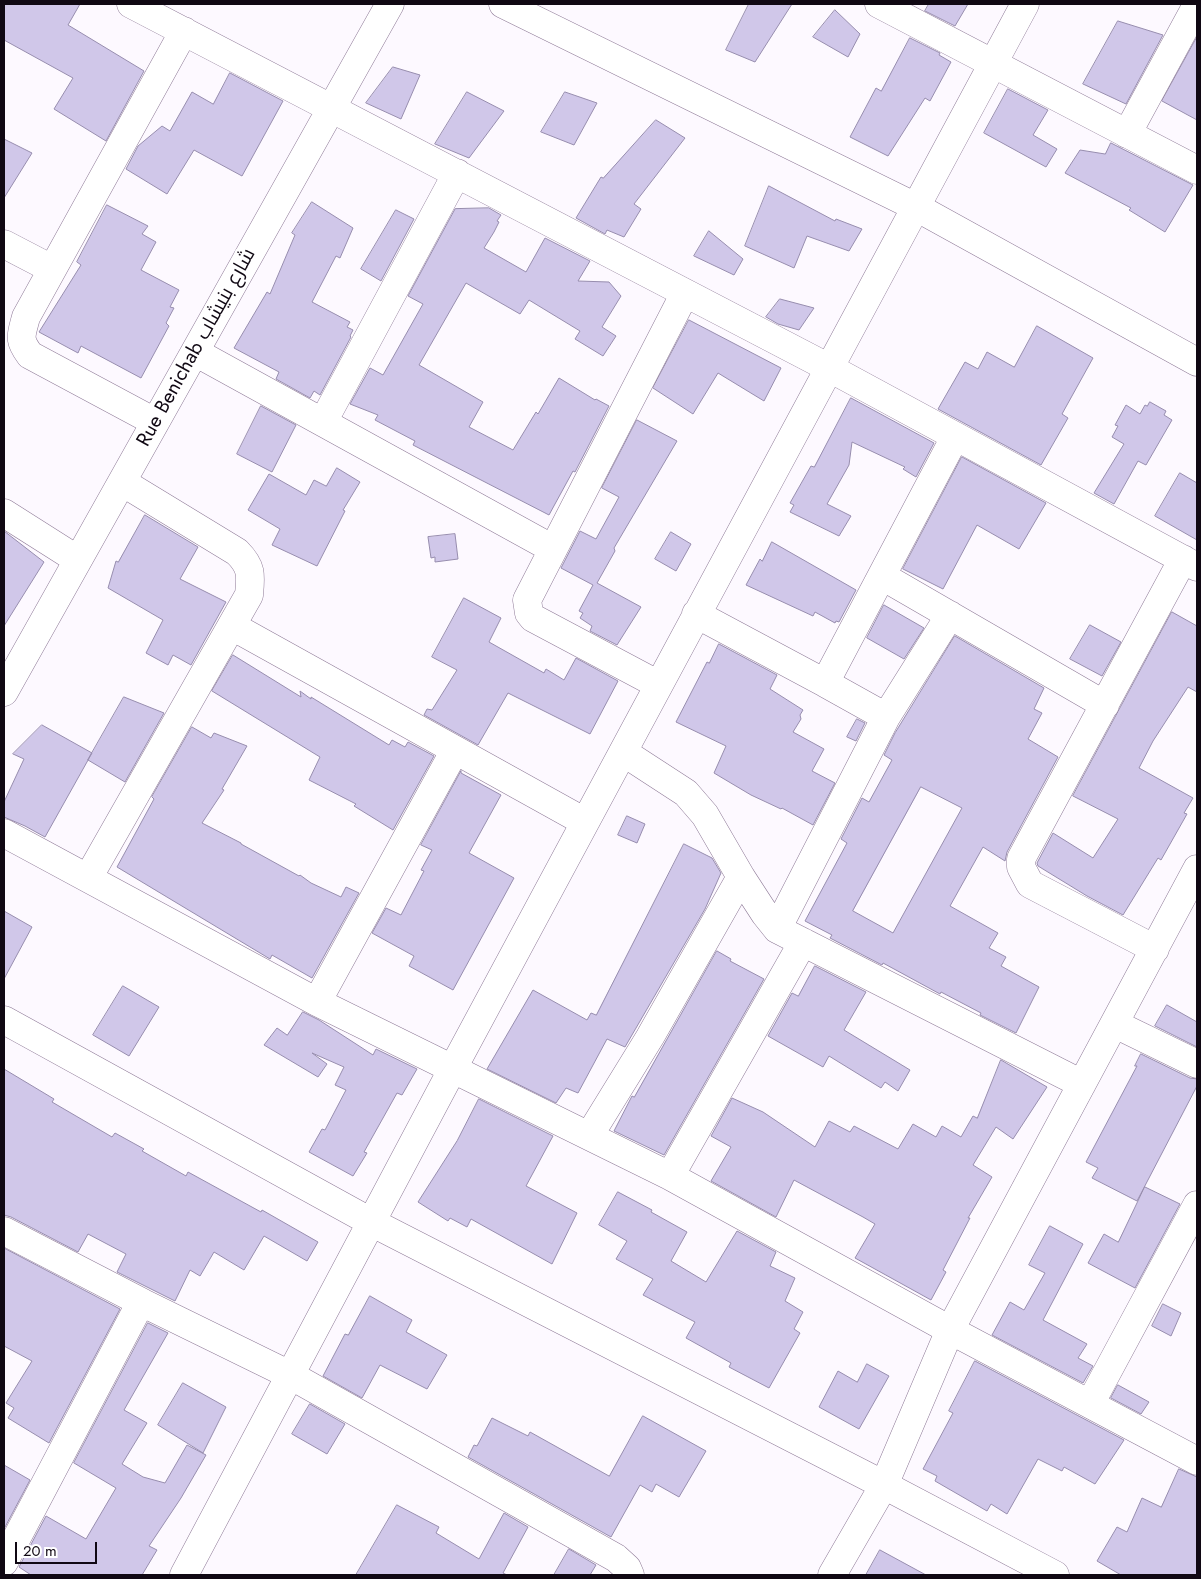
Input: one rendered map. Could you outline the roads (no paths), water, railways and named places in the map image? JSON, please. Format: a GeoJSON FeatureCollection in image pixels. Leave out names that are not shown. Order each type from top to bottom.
{"type":"FeatureCollection","features":[{"type":"Feature","properties":{"kind":"street"},"geometry":{"type":"LineString","coordinates":[[131,4],[829,368],[1190,563],[1105,705],[1021,859],[1021,867],[1030,884],[1155,949]]}},
{"type":"Feature","properties":{"kind":"street","name":"Rue Benichab شارع بنيشاب"},"geometry":{"type":"LineString","coordinates":[[4,692],[390,4]]}},
{"type":"Feature","properties":{"kind":"street"},"geometry":{"type":"LineString","coordinates":[[503,4],[916,207],[1197,362]]}},
{"type":"Feature","properties":{"kind":"street"},"geometry":{"type":"LineString","coordinates":[[879,4],[1197,170]]}},
{"type":"Feature","properties":{"kind":"street"},"geometry":{"type":"LineString","coordinates":[[184,1575],[696,614],[1025,4]]}},
{"type":"Feature","properties":{"kind":"street"},"geometry":{"type":"LineString","coordinates":[[1127,134],[1197,5]]}},
{"type":"Feature","properties":{"kind":"street"},"geometry":{"type":"LineString","coordinates":[[155,422],[30,355],[22,345],[21,336],[26,317],[184,31]]}},
{"type":"Feature","properties":{"kind":"street"},"geometry":{"type":"LineString","coordinates":[[323,422],[457,173]]}},
{"type":"Feature","properties":{"kind":"street"},"geometry":{"type":"LineString","coordinates":[[4,244],[52,269]]}},
{"type":"Feature","properties":{"kind":"street"},"geometry":{"type":"LineString","coordinates":[[659,685],[533,618],[529,613],[527,600],[684,293]]}},
{"type":"Feature","properties":{"kind":"street"},"geometry":{"type":"LineString","coordinates":[[195,352],[553,549]]}},
{"type":"Feature","properties":{"kind":"street"},"geometry":{"type":"LineString","coordinates":[[825,683],[955,437]]}},
{"type":"Feature","properties":{"kind":"street"},"geometry":{"type":"LineString","coordinates":[[88,878],[249,595],[251,577],[247,563],[237,552],[122,482]]}},
{"type":"Feature","properties":{"kind":"street"},"geometry":{"type":"LineString","coordinates":[[4,513],[78,560]]}},
{"type":"Feature","properties":{"kind":"street"},"geometry":{"type":"LineString","coordinates":[[882,576],[1105,705]]}},
{"type":"Feature","properties":{"kind":"street"},"geometry":{"type":"LineString","coordinates":[[696,614],[886,717]]}},
{"type":"Feature","properties":{"kind":"street"},"geometry":{"type":"LineString","coordinates":[[776,929],[886,717],[950,615]]}},
{"type":"Feature","properties":{"kind":"street"},"geometry":{"type":"LineString","coordinates":[[232,626],[585,822]]}},
{"type":"Feature","properties":{"kind":"street"},"geometry":{"type":"LineString","coordinates":[[317,1002],[456,750]]}},
{"type":"Feature","properties":{"kind":"street"},"geometry":{"type":"LineString","coordinates":[[623,752],[686,792],[705,815],[764,914],[776,929],[1082,1084]]}},
{"type":"Feature","properties":{"kind":"street"},"geometry":{"type":"LineString","coordinates":[[4,833],[317,1002],[670,1176],[950,1330],[1197,1461]]}},
{"type":"Feature","properties":{"kind":"street"},"geometry":{"type":"LineString","coordinates":[[832,1575],[884,1485],[950,1330],[1196,876]]}},
{"type":"Feature","properties":{"kind":"street"},"geometry":{"type":"LineString","coordinates":[[589,1136],[650,1037],[741,877]]}},
{"type":"Feature","properties":{"kind":"street"},"geometry":{"type":"LineString","coordinates":[[670,1176],[803,942]]}},
{"type":"Feature","properties":{"kind":"street"},"geometry":{"type":"LineString","coordinates":[[4,1020],[371,1222],[884,1485],[1055,1575]]}},
{"type":"Feature","properties":{"kind":"street"},"geometry":{"type":"LineString","coordinates":[[1115,1024],[1197,1064]]}},
{"type":"Feature","properties":{"kind":"street"},"geometry":{"type":"LineString","coordinates":[[1090,1404],[1197,1205]]}},
{"type":"Feature","properties":{"kind":"street"},"geometry":{"type":"LineString","coordinates":[[4,1231],[141,1302],[290,1375],[616,1558],[627,1568],[630,1575]]}},
{"type":"Feature","properties":{"kind":"street"},"geometry":{"type":"LineString","coordinates":[[5,1556],[141,1302]]}}]}
